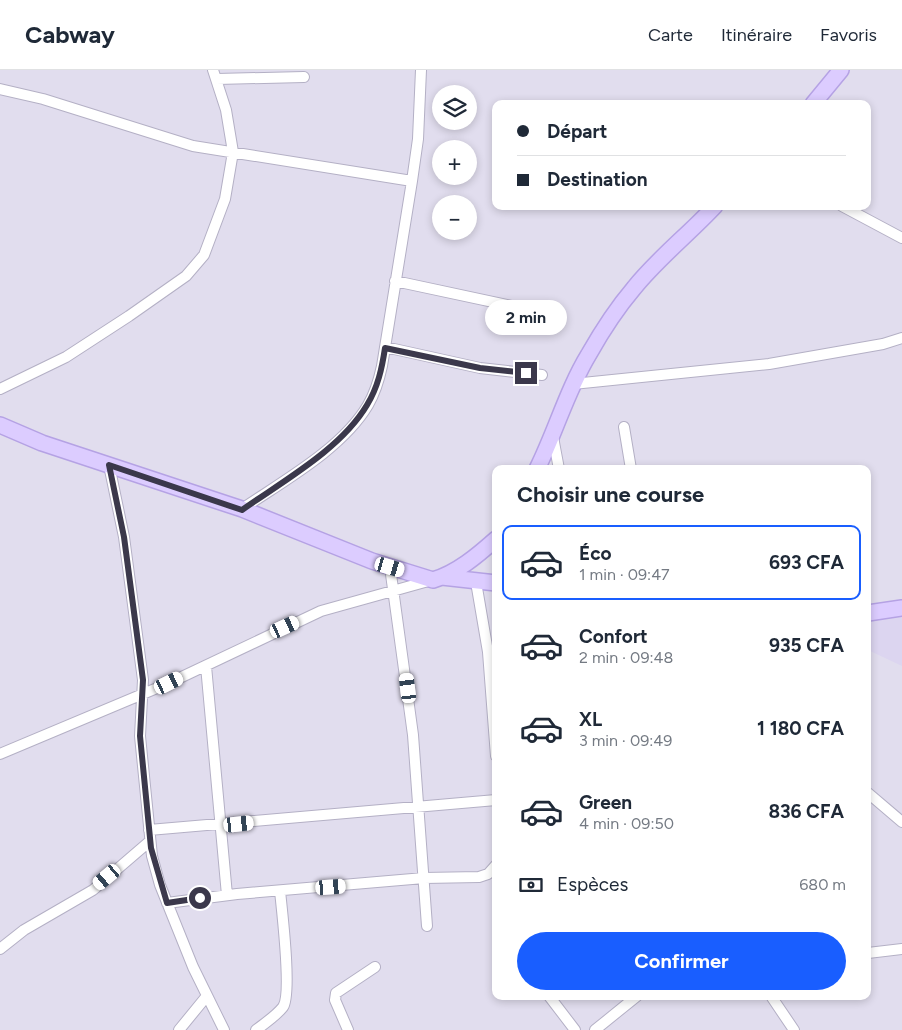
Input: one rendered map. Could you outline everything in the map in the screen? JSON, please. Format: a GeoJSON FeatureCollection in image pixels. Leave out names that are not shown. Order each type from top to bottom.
{"type":"FeatureCollection","features":[{"type":"Feature","properties":{"kind":"street"},"geometry":{"type":"LineString","coordinates":[[242,510],[306,465],[349,428],[367,406],[377,386],[385,348],[418,138],[421,70]]}},
{"type":"Feature","properties":{"kind":"street"},"geometry":{"type":"LineString","coordinates":[[816,100],[842,70]]}},
{"type":"Feature","properties":{"kind":"street"},"geometry":{"type":"LineString","coordinates":[[0,389],[66,357],[129,316],[186,276],[204,255],[225,199],[233,152],[226,110],[215,75],[304,77]]}},
{"type":"Feature","properties":{"kind":"street"},"geometry":{"type":"LineString","coordinates":[[0,89],[43,99],[179,143],[412,180]]}},
{"type":"Feature","properties":{"kind":"street"},"geometry":{"type":"LineString","coordinates":[[539,465],[554,437],[573,384],[588,355],[635,287],[711,210]]}},
{"type":"Feature","properties":{"kind":"street"},"geometry":{"type":"LineString","coordinates":[[850,210],[902,238]]}},
{"type":"Feature","properties":{"kind":"street"},"geometry":{"type":"LineString","coordinates":[[395,281],[512,306]]}},
{"type":"Feature","properties":{"kind":"street"},"geometry":{"type":"LineString","coordinates":[[573,384],[769,364],[883,344],[902,338]]}},
{"type":"Feature","properties":{"kind":"street"},"geometry":{"type":"LineString","coordinates":[[385,348],[480,368],[542,374]]}},
{"type":"Feature","properties":{"kind":"street"},"geometry":{"type":"LineString","coordinates":[[0,424],[42,443],[242,510],[390,567],[438,578],[492,583]]}},
{"type":"Feature","properties":{"kind":"street"},"geometry":{"type":"LineString","coordinates":[[624,427],[630,465]]}},
{"type":"Feature","properties":{"kind":"street"},"geometry":{"type":"LineString","coordinates":[[554,437],[558,465]]}},
{"type":"Feature","properties":{"kind":"street"},"geometry":{"type":"LineString","coordinates":[[109,465],[124,537],[144,694],[140,736],[149,836],[155,868],[167,903],[206,997],[224,1030]]}},
{"type":"Feature","properties":{"kind":"street"},"geometry":{"type":"LineString","coordinates":[[0,754],[144,694],[321,611],[394,592],[438,578],[477,556],[492,543]]}},
{"type":"Feature","properties":{"kind":"street"},"geometry":{"type":"LineString","coordinates":[[390,567],[413,735],[427,926]]}},
{"type":"Feature","properties":{"kind":"street"},"geometry":{"type":"LineString","coordinates":[[476,582],[488,652],[492,704]]}},
{"type":"Feature","properties":{"kind":"street"},"geometry":{"type":"LineString","coordinates":[[871,613],[902,608]]}},
{"type":"Feature","properties":{"kind":"street"},"geometry":{"type":"LineString","coordinates":[[206,666],[227,895]]}},
{"type":"Feature","properties":{"kind":"street"},"geometry":{"type":"LineString","coordinates":[[871,796],[902,822]]}},
{"type":"Feature","properties":{"kind":"street"},"geometry":{"type":"LineString","coordinates":[[0,949],[24,930],[93,890],[149,836],[221,825],[492,800]]}},
{"type":"Feature","properties":{"kind":"street"},"geometry":{"type":"LineString","coordinates":[[167,903],[227,895],[424,878],[479,877],[488,874],[492,870]]}},
{"type":"Feature","properties":{"kind":"street"},"geometry":{"type":"LineString","coordinates":[[256,1030],[277,1013],[285,1001],[285,953],[280,891]]}},
{"type":"Feature","properties":{"kind":"street"},"geometry":{"type":"LineString","coordinates":[[871,953],[902,949]]}},
{"type":"Feature","properties":{"kind":"street"},"geometry":{"type":"LineString","coordinates":[[348,1030],[335,1000],[336,994],[375,967]]}},
{"type":"Feature","properties":{"kind":"street"},"geometry":{"type":"LineString","coordinates":[[179,1030],[206,997]]}},
{"type":"Feature","properties":{"kind":"street"},"geometry":{"type":"LineString","coordinates":[[552,1000],[574,1030]]}},
{"type":"Feature","properties":{"kind":"street"},"geometry":{"type":"LineString","coordinates":[[595,1030],[632,1000]]}},
{"type":"Feature","properties":{"kind":"street"},"geometry":{"type":"LineString","coordinates":[[774,1000],[794,1030]]}},
{"type":"Feature","properties":{"kind":"shaded area"},"geometry":{"type":"Polygon","coordinates":[[[0,70],[902,70],[902,1030],[0,1030],[0,70]]]}},
{"type":"Feature","properties":{"kind":"shaded area"},"geometry":{"type":"Polygon","coordinates":[[[902,613],[902,666],[871,651],[871,618],[902,613]]]}},
{"type":"Feature","properties":{"kind":"route"},"geometry":{"type":"LineString","coordinates":[[200,898],[167,903],[155,868],[146,808],[140,736],[144,694],[143,680],[124,537],[109,465],[242,510],[330,447],[349,428],[367,406],[377,386],[385,348],[480,368],[526,373]]}}]}
